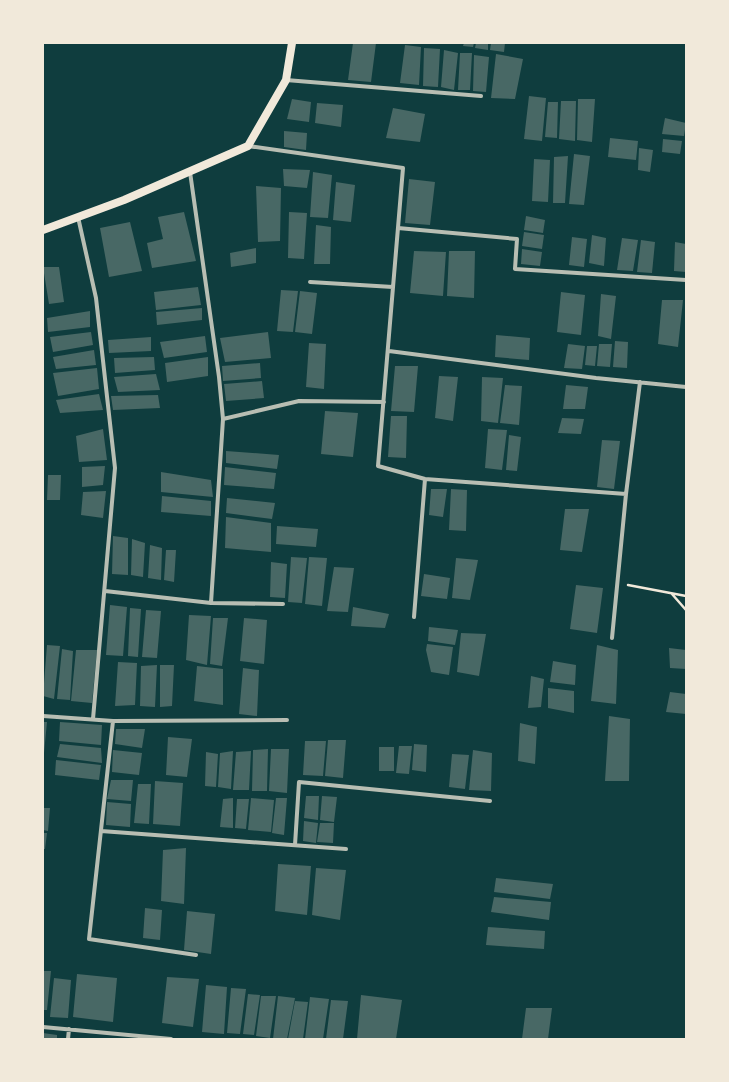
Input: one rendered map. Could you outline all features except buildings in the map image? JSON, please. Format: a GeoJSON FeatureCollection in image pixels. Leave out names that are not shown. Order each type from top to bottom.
{"type":"FeatureCollection","features":[{"type":"Feature","properties":{"kind":"main road"},"geometry":{"type":"LineString","coordinates":[[43,230],[124,200],[248,146],[286,80],[292,43]]}},
{"type":"Feature","properties":{"kind":"street"},"geometry":{"type":"LineString","coordinates":[[286,80],[481,96]]}},
{"type":"Feature","properties":{"kind":"street"},"geometry":{"type":"LineString","coordinates":[[248,146],[403,168],[378,466],[426,479],[626,494]]}},
{"type":"Feature","properties":{"kind":"street"},"geometry":{"type":"LineString","coordinates":[[190,172],[219,377],[222,419],[211,603]]}},
{"type":"Feature","properties":{"kind":"street"},"geometry":{"type":"LineString","coordinates":[[78,217],[96,298],[115,468],[93,719]]}},
{"type":"Feature","properties":{"kind":"street"},"geometry":{"type":"LineString","coordinates":[[398,228],[517,239],[515,269],[686,280]]}},
{"type":"Feature","properties":{"kind":"street"},"geometry":{"type":"LineString","coordinates":[[310,282],[393,287]]}},
{"type":"Feature","properties":{"kind":"street"},"geometry":{"type":"LineString","coordinates":[[388,351],[686,387]]}},
{"type":"Feature","properties":{"kind":"street"},"geometry":{"type":"LineString","coordinates":[[612,638],[626,494],[640,382]]}},
{"type":"Feature","properties":{"kind":"street"},"geometry":{"type":"LineString","coordinates":[[222,419],[299,401],[384,402]]}},
{"type":"Feature","properties":{"kind":"street"},"geometry":{"type":"LineString","coordinates":[[414,617],[426,479]]}},
{"type":"Feature","properties":{"kind":"street"},"geometry":{"type":"LineString","coordinates":[[105,591],[211,603],[283,604]]}},
{"type":"Feature","properties":{"kind":"street"},"geometry":{"type":"LineString","coordinates":[[43,716],[113,721],[287,720]]}},
{"type":"Feature","properties":{"kind":"street"},"geometry":{"type":"LineString","coordinates":[[113,721],[89,940],[196,955]]}},
{"type":"Feature","properties":{"kind":"street"},"geometry":{"type":"LineString","coordinates":[[295,845],[299,782],[490,801]]}},
{"type":"Feature","properties":{"kind":"street"},"geometry":{"type":"LineString","coordinates":[[101,831],[346,849]]}},
{"type":"Feature","properties":{"kind":"street"},"geometry":{"type":"LineString","coordinates":[[43,1027],[171,1039]]}},
{"type":"Feature","properties":{"kind":"street"},"geometry":{"type":"LineString","coordinates":[[68,1039],[69,1029]]}},
{"type":"Feature","properties":{"kind":"path"},"geometry":{"type":"LineString","coordinates":[[618,583],[686,596]]}},
{"type":"Feature","properties":{"kind":"path"},"geometry":{"type":"LineString","coordinates":[[671,594],[686,610]]}}]}
